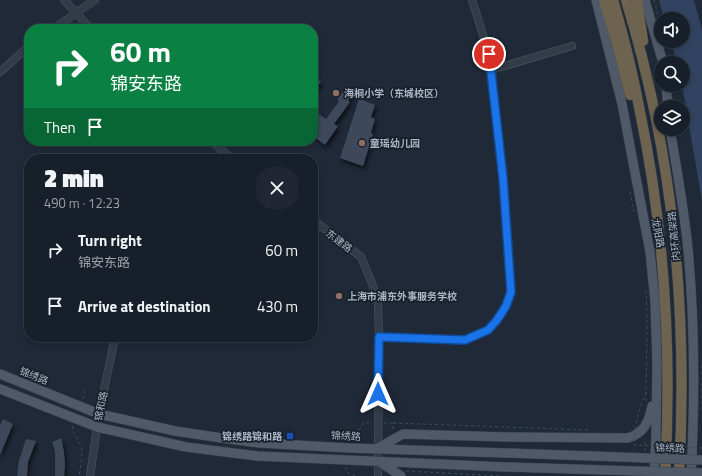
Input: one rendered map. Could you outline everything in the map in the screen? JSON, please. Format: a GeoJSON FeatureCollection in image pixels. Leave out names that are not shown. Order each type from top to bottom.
{"type":"FeatureCollection","features":[{"type":"Feature","properties":{"kind":"highway"},"geometry":{"type":"LineString","coordinates":[[604,0],[618,46],[658,214]]}},
{"type":"Feature","properties":{"kind":"highway","name":"内环高架路"},"geometry":{"type":"LineString","coordinates":[[613,0],[630,63],[638,101],[651,167],[658,214],[666,300],[669,400],[665,476]]}},
{"type":"Feature","properties":{"kind":"highway","name":"内环高架路"},"geometry":{"type":"LineString","coordinates":[[626,0],[643,60],[653,106],[664,164],[677,257],[682,331],[683,399],[679,476]]}},
{"type":"Feature","properties":{"kind":"highway"},"geometry":{"type":"LineString","coordinates":[[637,0],[653,106]]}},
{"type":"Feature","properties":{"kind":"main road","name":"龙阳路"},"geometry":{"type":"LineString","coordinates":[[596,0],[622,104],[649,243],[655,300],[657,349],[654,476]]}},
{"type":"Feature","properties":{"kind":"main road"},"geometry":{"type":"LineString","coordinates":[[645,0],[660,56]]}},
{"type":"Feature","properties":{"kind":"main road"},"geometry":{"type":"LineString","coordinates":[[671,136],[683,212],[691,298],[694,378],[691,476]]}},
{"type":"Feature","properties":{"kind":"main road"},"geometry":{"type":"LineString","coordinates":[[378,448],[403,434],[622,438],[632,436],[645,427],[651,416],[657,349]]}},
{"type":"Feature","properties":{"kind":"main road","name":"锦绣路"},"geometry":{"type":"LineString","coordinates":[[0,374],[99,414],[174,431],[244,441],[378,448],[702,460]]}},
{"type":"Feature","properties":{"kind":"main road"},"geometry":{"type":"LineString","coordinates":[[0,389],[97,427],[206,450],[257,456],[378,462],[702,474]]}},
{"type":"Feature","properties":{"kind":"main road"},"geometry":{"type":"LineString","coordinates":[[378,462],[401,476]]}},
{"type":"Feature","properties":{"kind":"street"},"geometry":{"type":"LineString","coordinates":[[64,0],[86,24]]}},
{"type":"Feature","properties":{"kind":"street"},"geometry":{"type":"LineString","coordinates":[[60,24],[94,0]]}},
{"type":"Feature","properties":{"kind":"street"},"geometry":{"type":"LineString","coordinates":[[379,337],[465,340],[488,330],[506,306],[511,292],[503,178],[489,54],[472,0]]}},
{"type":"Feature","properties":{"kind":"street"},"geometry":{"type":"LineString","coordinates":[[491,70],[572,46]]}},
{"type":"Feature","properties":{"kind":"street"},"geometry":{"type":"LineString","coordinates":[[0,72],[24,50]]}},
{"type":"Feature","properties":{"kind":"street"},"geometry":{"type":"LineString","coordinates":[[216,146],[225,154]]}},
{"type":"Feature","properties":{"kind":"street","name":"东建路"},"geometry":{"type":"LineString","coordinates":[[318,224],[361,257],[372,283],[378,304],[378,476]]}},
{"type":"Feature","properties":{"kind":"street","name":"锦和路"},"geometry":{"type":"LineString","coordinates":[[90,476],[99,414],[114,342]]}},
{"type":"Feature","properties":{"kind":"path"},"geometry":{"type":"LineString","coordinates":[[654,0],[657,12]]}},
{"type":"Feature","properties":{"kind":"path"},"geometry":{"type":"LineString","coordinates":[[630,188],[634,213]]}},
{"type":"Feature","properties":{"kind":"path"},"geometry":{"type":"LineString","coordinates":[[646,288],[646,403]]}},
{"type":"Feature","properties":{"kind":"path"},"geometry":{"type":"LineString","coordinates":[[80,406],[85,390]]}},
{"type":"Feature","properties":{"kind":"path"},"geometry":{"type":"LineString","coordinates":[[646,392],[640,406],[638,423],[634,429],[634,445],[702,448]]}},
{"type":"Feature","properties":{"kind":"path"},"geometry":{"type":"LineString","coordinates":[[76,418],[72,431],[82,446],[79,476]]}},
{"type":"Feature","properties":{"kind":"path"},"geometry":{"type":"LineString","coordinates":[[393,423],[590,430]]}},
{"type":"Feature","properties":{"kind":"path"},"geometry":{"type":"LineString","coordinates":[[644,453],[645,427]]}},
{"type":"Feature","properties":{"kind":"path"},"geometry":{"type":"LineString","coordinates":[[392,470],[502,476]]}},
{"type":"Feature","properties":{"kind":"water"},"geometry":{"type":"Polygon","coordinates":[[[659,0],[694,0],[702,30],[702,201],[690,131],[690,100],[685,100],[683,92],[690,92],[690,56],[675,56],[673,48],[690,48],[690,12],[662,12],[659,0]]]}},
{"type":"Feature","properties":{"kind":"building"},"geometry":{"type":"Polygon","coordinates":[[[346,87],[354,92],[348,101],[350,102],[334,124],[338,126],[325,145],[318,140],[318,113],[326,119],[339,101],[337,100],[346,87]]]}},
{"type":"Feature","properties":{"kind":"building"},"geometry":{"type":"Polygon","coordinates":[[[359,99],[375,105],[371,117],[375,119],[371,133],[373,134],[363,166],[340,158],[359,99]]]}},
{"type":"Feature","properties":{"kind":"building"},"geometry":{"type":"Polygon","coordinates":[[[3,419],[13,424],[0,455],[0,425],[3,419]]]}},
{"type":"Feature","properties":{"kind":"building"},"geometry":{"type":"Polygon","coordinates":[[[61,438],[64,452],[64,476],[55,476],[55,452],[52,442],[61,438]]]}},
{"type":"Feature","properties":{"kind":"building"},"geometry":{"type":"Polygon","coordinates":[[[26,439],[36,441],[28,462],[27,476],[17,476],[19,460],[26,439]]]}},
{"type":"Feature","properties":{"kind":"place","name":"海桐小学（东城校区）"},"geometry":{"type":"Point","coordinates":[336,93]}},
{"type":"Feature","properties":{"kind":"place","name":"童瑶幼儿园"},"geometry":{"type":"Point","coordinates":[362,143]}},
{"type":"Feature","properties":{"kind":"place","name":"上海市浦东外事服务学校"},"geometry":{"type":"Point","coordinates":[339,296]}},
{"type":"Feature","properties":{"kind":"place","name":"锦绣路锦和路"},"geometry":{"type":"Point","coordinates":[290,436]}},
{"type":"Feature","properties":{"kind":"route"},"geometry":{"type":"LineString","coordinates":[[378,394],[379,337],[465,340],[488,330],[506,306],[511,292],[503,178],[489,54]]}}]}
